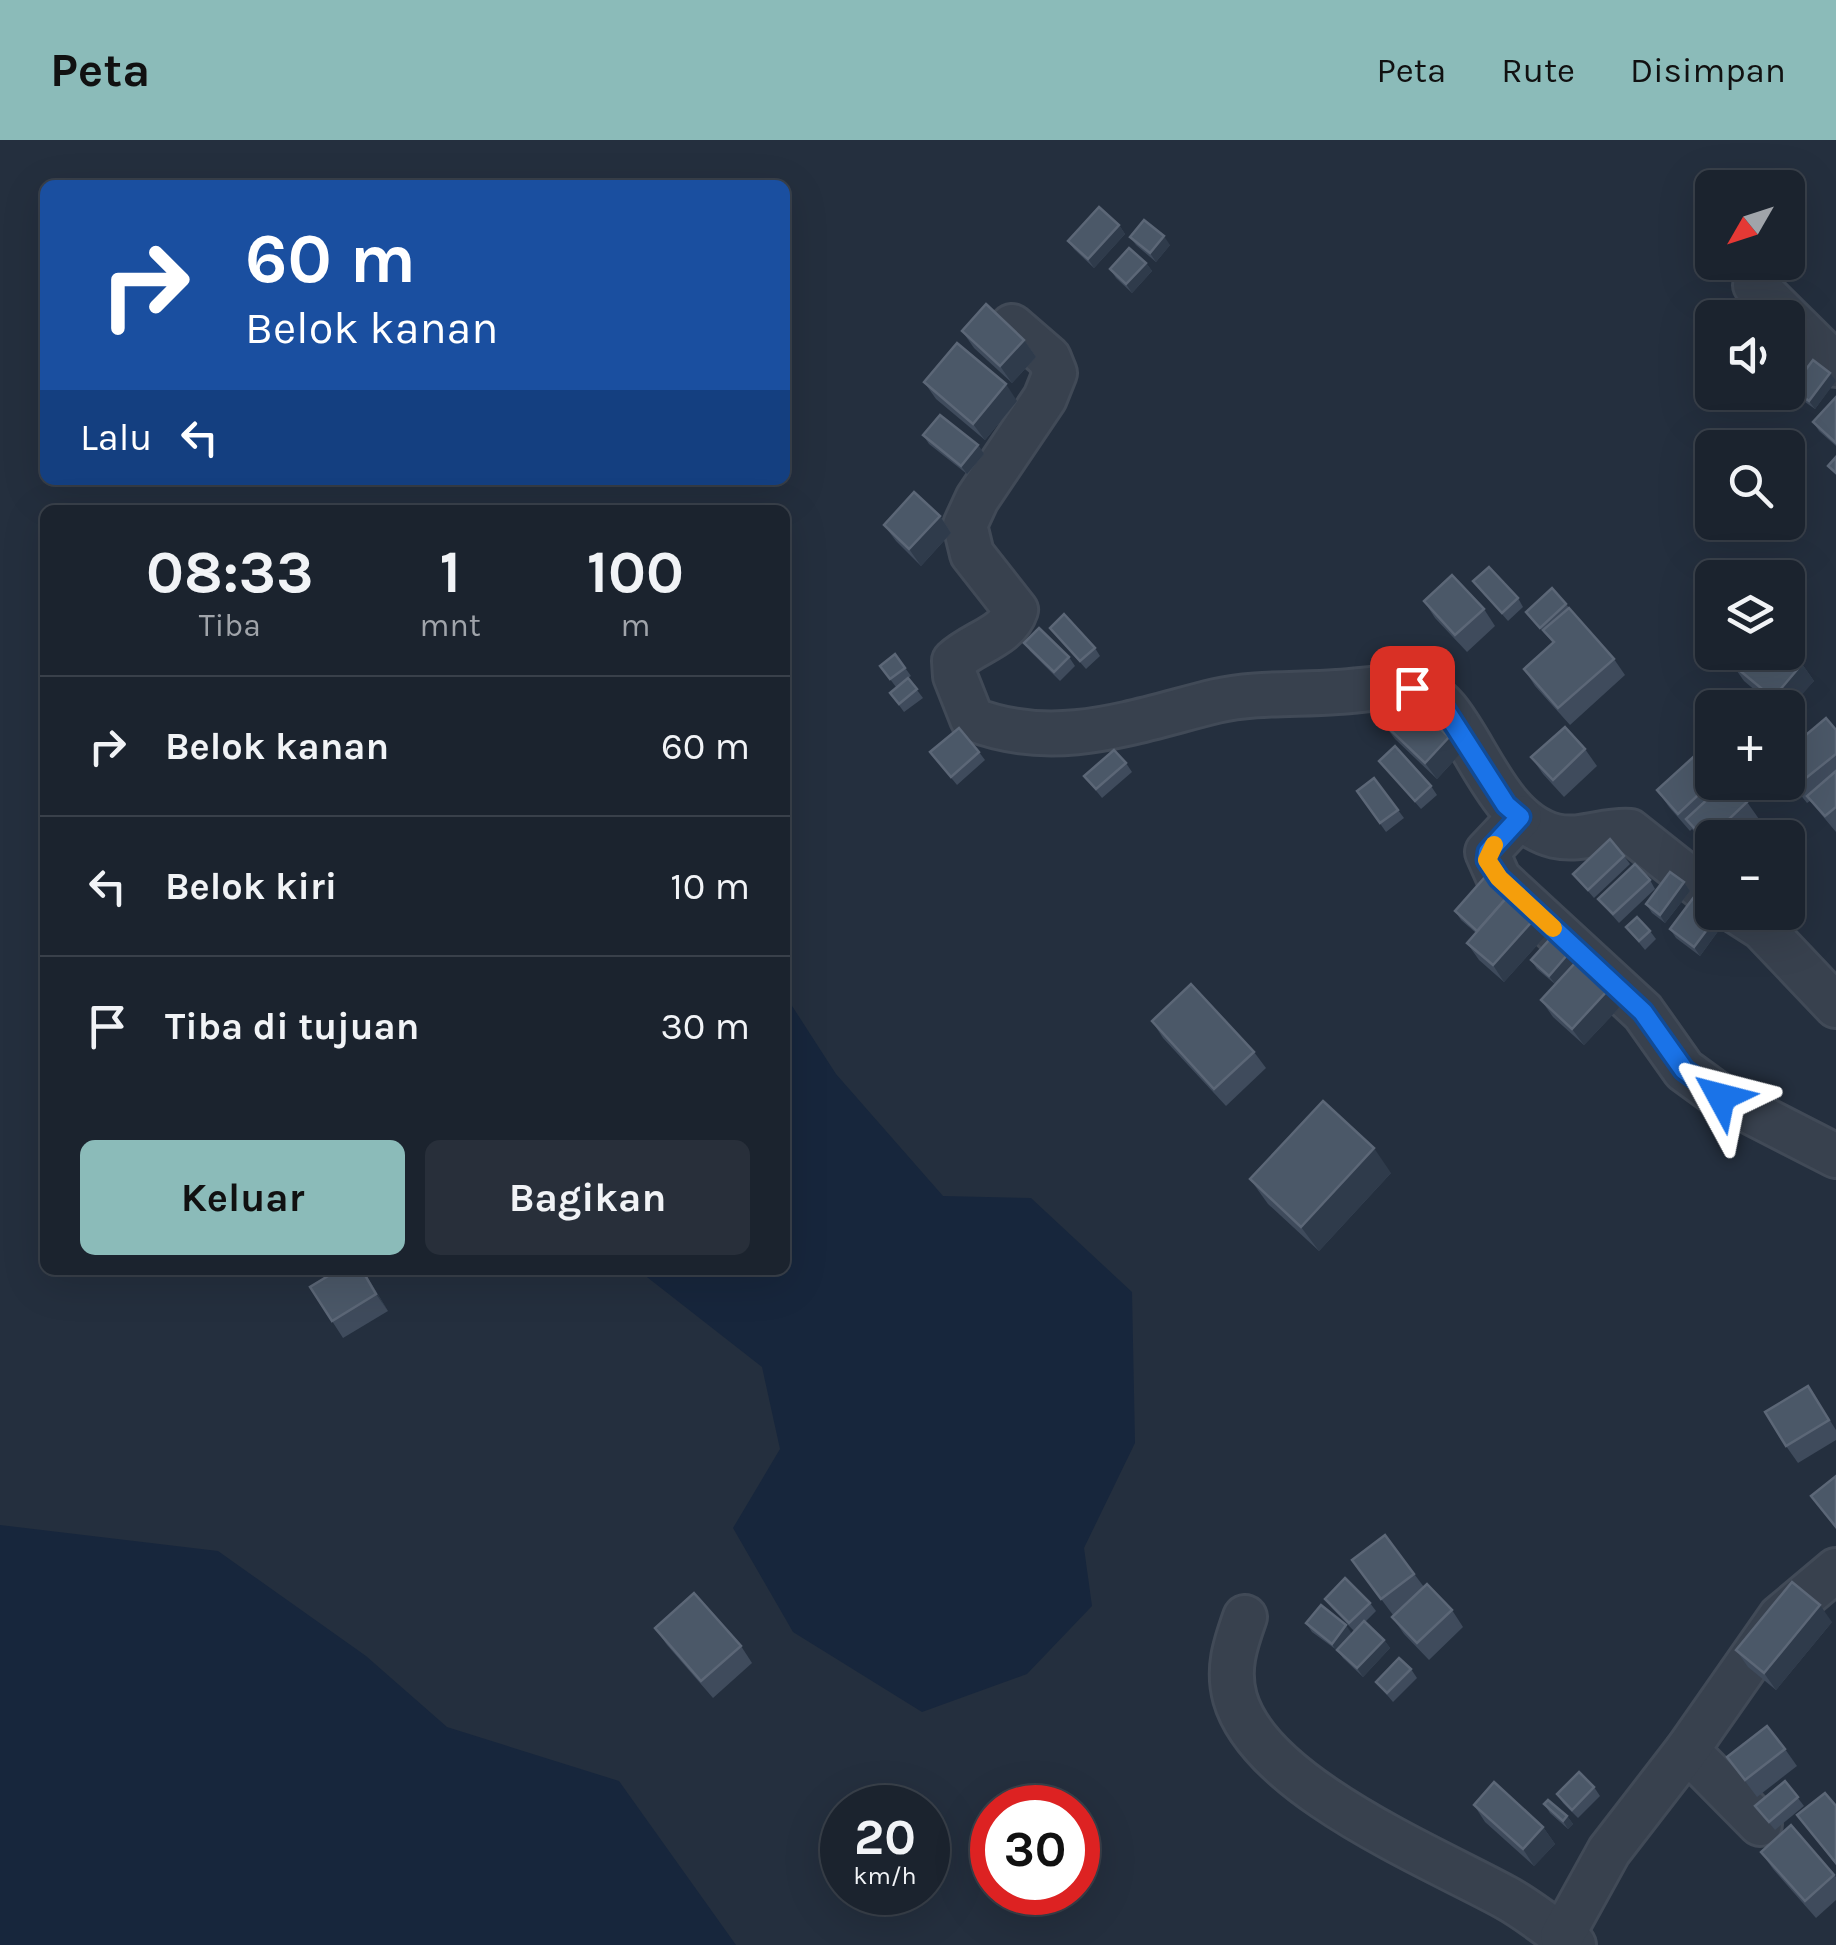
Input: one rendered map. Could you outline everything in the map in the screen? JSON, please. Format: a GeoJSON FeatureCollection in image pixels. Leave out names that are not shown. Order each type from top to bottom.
{"type":"FeatureCollection","features":[{"type":"Feature","properties":{"kind":"street"},"geometry":{"type":"LineString","coordinates":[[1755,285],[1836,365]]}},
{"type":"Feature","properties":{"kind":"street"},"geometry":{"type":"LineString","coordinates":[[1012,326],[1050,358],[1055,373],[1045,398],[977,499],[966,525],[972,554],[1016,610],[1012,622],[1000,632],[954,661],[955,676],[972,719],[996,728],[1035,732],[1115,730],[1221,700],[1412,688],[1440,702],[1506,805],[1520,817],[1554,836],[1579,840],[1614,830],[1630,831],[1695,883]]}},
{"type":"Feature","properties":{"kind":"street"},"geometry":{"type":"LineString","coordinates":[[1520,817],[1488,852],[1487,860],[1499,878],[1643,1012],[1684,1070],[1721,1097],[1836,1156]]}},
{"type":"Feature","properties":{"kind":"street"},"geometry":{"type":"LineString","coordinates":[[1760,930],[1778,943],[1836,1006]]}},
{"type":"Feature","properties":{"kind":"street"},"geometry":{"type":"LineString","coordinates":[[1245,1617],[1231,1657],[1235,1700],[1266,1752],[1314,1789],[1400,1844],[1509,1899],[1568,1941],[1609,1851],[1687,1750],[1780,1616],[1836,1570]]}},
{"type":"Feature","properties":{"kind":"street"},"geometry":{"type":"LineString","coordinates":[[1687,1750],[1760,1824]]}},
{"type":"Feature","properties":{"kind":"water"},"geometry":{"type":"Polygon","coordinates":[[[790,1003],[836,1074],[943,1196],[1031,1198],[1132,1292],[1135,1443],[1084,1548],[1092,1606],[1027,1674],[922,1712],[793,1632],[733,1528],[780,1449],[762,1367],[644,1275],[790,1275],[790,1003]]]}},
{"type":"Feature","properties":{"kind":"water"},"geometry":{"type":"Polygon","coordinates":[[[0,1525],[218,1551],[366,1656],[447,1727],[619,1781],[736,1945],[0,1945],[0,1525]]]}},
{"type":"Feature","properties":{"kind":"building"},"geometry":{"type":"Polygon","coordinates":[[[1099,207],[1119,225],[1088,259],[1068,241],[1099,207]]]}},
{"type":"Feature","properties":{"kind":"building"},"geometry":{"type":"Polygon","coordinates":[[[1144,220],[1164,236],[1150,253],[1130,237],[1144,220]]]}},
{"type":"Feature","properties":{"kind":"building"},"geometry":{"type":"Polygon","coordinates":[[[1129,248],[1146,263],[1126,284],[1110,269],[1129,248]]]}},
{"type":"Feature","properties":{"kind":"building"},"geometry":{"type":"Polygon","coordinates":[[[986,304],[1024,340],[1000,366],[962,331],[986,304]]]}},
{"type":"Feature","properties":{"kind":"building"},"geometry":{"type":"Polygon","coordinates":[[[957,343],[1006,384],[973,424],[924,382],[957,343]]]}},
{"type":"Feature","properties":{"kind":"building"},"geometry":{"type":"Polygon","coordinates":[[[1813,360],[1830,373],[1809,401],[1805,398],[1805,371],[1813,360]]]}},
{"type":"Feature","properties":{"kind":"building"},"geometry":{"type":"Polygon","coordinates":[[[1836,397],[1836,443],[1813,422],[1836,397]]]}},
{"type":"Feature","properties":{"kind":"building"},"geometry":{"type":"Polygon","coordinates":[[[940,415],[978,445],[961,466],[923,435],[940,415]]]}},
{"type":"Feature","properties":{"kind":"building"},"geometry":{"type":"Polygon","coordinates":[[[1836,457],[1836,473],[1828,466],[1836,457]]]}},
{"type":"Feature","properties":{"kind":"building"},"geometry":{"type":"Polygon","coordinates":[[[914,492],[940,516],[909,549],[884,525],[914,492]]]}},
{"type":"Feature","properties":{"kind":"building"},"geometry":{"type":"Polygon","coordinates":[[[1489,567],[1518,598],[1502,613],[1473,581],[1489,567]]]}},
{"type":"Feature","properties":{"kind":"building"},"geometry":{"type":"Polygon","coordinates":[[[1452,575],[1484,609],[1455,635],[1424,601],[1452,575]]]}},
{"type":"Feature","properties":{"kind":"building"},"geometry":{"type":"Polygon","coordinates":[[[1552,588],[1566,604],[1540,628],[1526,612],[1552,588]]]}},
{"type":"Feature","properties":{"kind":"building"},"geometry":{"type":"Polygon","coordinates":[[[1569,608],[1614,659],[1558,708],[1524,669],[1554,642],[1543,630],[1569,608]]]}},
{"type":"Feature","properties":{"kind":"building"},"geometry":{"type":"Polygon","coordinates":[[[1064,614],[1095,648],[1080,661],[1050,628],[1064,614]]]}},
{"type":"Feature","properties":{"kind":"building"},"geometry":{"type":"Polygon","coordinates":[[[1039,628],[1069,657],[1054,672],[1024,643],[1039,628]]]}},
{"type":"Feature","properties":{"kind":"building"},"geometry":{"type":"Polygon","coordinates":[[[895,654],[905,668],[890,679],[880,666],[895,654]]]}},
{"type":"Feature","properties":{"kind":"building"},"geometry":{"type":"Polygon","coordinates":[[[1739,670],[1797,670],[1780,690],[1763,690],[1739,670]]]}},
{"type":"Feature","properties":{"kind":"building"},"geometry":{"type":"Polygon","coordinates":[[[908,678],[917,689],[899,704],[890,693],[908,678]]]}},
{"type":"Feature","properties":{"kind":"building"},"geometry":{"type":"Polygon","coordinates":[[[1407,697],[1449,737],[1425,763],[1383,723],[1407,697]]]}},
{"type":"Feature","properties":{"kind":"building"},"geometry":{"type":"Polygon","coordinates":[[[1826,718],[1836,730],[1836,754],[1805,779],[1805,736],[1826,718]]]}},
{"type":"Feature","properties":{"kind":"building"},"geometry":{"type":"Polygon","coordinates":[[[1565,727],[1585,749],[1553,780],[1531,757],[1565,727]]]}},
{"type":"Feature","properties":{"kind":"building"},"geometry":{"type":"Polygon","coordinates":[[[959,728],[979,752],[951,777],[930,752],[959,728]]]}},
{"type":"Feature","properties":{"kind":"building"},"geometry":{"type":"Polygon","coordinates":[[[1395,746],[1431,786],[1415,801],[1379,761],[1395,746]]]}},
{"type":"Feature","properties":{"kind":"building"},"geometry":{"type":"Polygon","coordinates":[[[1114,750],[1126,763],[1096,789],[1084,776],[1114,750]]]}},
{"type":"Feature","properties":{"kind":"building"},"geometry":{"type":"Polygon","coordinates":[[[1695,756],[1695,798],[1678,814],[1657,790],[1695,756]]]}},
{"type":"Feature","properties":{"kind":"building"},"geometry":{"type":"Polygon","coordinates":[[[1836,771],[1836,807],[1825,816],[1807,796],[1836,771]]]}},
{"type":"Feature","properties":{"kind":"building"},"geometry":{"type":"Polygon","coordinates":[[[1374,778],[1398,810],[1380,823],[1357,791],[1374,778]]]}},
{"type":"Feature","properties":{"kind":"building"},"geometry":{"type":"Polygon","coordinates":[[[1707,800],[1747,802],[1728,820],[1695,820],[1695,829],[1686,819],[1707,800]]]}},
{"type":"Feature","properties":{"kind":"building"},"geometry":{"type":"Polygon","coordinates":[[[1610,839],[1624,856],[1588,890],[1573,874],[1610,839]]]}},
{"type":"Feature","properties":{"kind":"building"},"geometry":{"type":"Polygon","coordinates":[[[1635,864],[1650,880],[1613,914],[1598,899],[1635,864]]]}},
{"type":"Feature","properties":{"kind":"building"},"geometry":{"type":"Polygon","coordinates":[[[1670,872],[1684,882],[1660,915],[1646,904],[1670,872]]]}},
{"type":"Feature","properties":{"kind":"building"},"geometry":{"type":"Polygon","coordinates":[[[1485,877],[1507,897],[1477,931],[1455,911],[1485,877]]]}},
{"type":"Feature","properties":{"kind":"building"},"geometry":{"type":"Polygon","coordinates":[[[1510,894],[1536,917],[1493,965],[1467,943],[1510,894]]]}},
{"type":"Feature","properties":{"kind":"building"},"geometry":{"type":"Polygon","coordinates":[[[1694,897],[1695,930],[1707,930],[1694,947],[1670,929],[1694,897]]]}},
{"type":"Feature","properties":{"kind":"building"},"geometry":{"type":"Polygon","coordinates":[[[1637,917],[1650,931],[1639,941],[1626,927],[1637,917]]]}},
{"type":"Feature","properties":{"kind":"building"},"geometry":{"type":"Polygon","coordinates":[[[1550,939],[1568,954],[1549,976],[1531,960],[1550,939]]]}},
{"type":"Feature","properties":{"kind":"building"},"geometry":{"type":"Polygon","coordinates":[[[1576,962],[1607,991],[1572,1029],[1541,1000],[1576,962]]]}},
{"type":"Feature","properties":{"kind":"building"},"geometry":{"type":"Polygon","coordinates":[[[1191,984],[1254,1052],[1214,1089],[1152,1021],[1191,984]]]}},
{"type":"Feature","properties":{"kind":"building"},"geometry":{"type":"Polygon","coordinates":[[[1323,1101],[1374,1148],[1301,1227],[1250,1179],[1323,1101]]]}},
{"type":"Feature","properties":{"kind":"building"},"geometry":{"type":"Polygon","coordinates":[[[330,1275],[365,1275],[376,1294],[332,1321],[310,1287],[330,1275]]]}},
{"type":"Feature","properties":{"kind":"building"},"geometry":{"type":"Polygon","coordinates":[[[1808,1386],[1829,1420],[1786,1446],[1765,1412],[1808,1386]]]}},
{"type":"Feature","properties":{"kind":"building"},"geometry":{"type":"Polygon","coordinates":[[[1836,1476],[1836,1527],[1811,1496],[1836,1476]]]}},
{"type":"Feature","properties":{"kind":"building"},"geometry":{"type":"Polygon","coordinates":[[[1385,1535],[1414,1574],[1381,1599],[1352,1560],[1385,1535]]]}},
{"type":"Feature","properties":{"kind":"building"},"geometry":{"type":"Polygon","coordinates":[[[1345,1578],[1370,1603],[1349,1623],[1325,1599],[1345,1578]]]}},
{"type":"Feature","properties":{"kind":"building"},"geometry":{"type":"Polygon","coordinates":[[[1792,1582],[1820,1605],[1764,1673],[1736,1650],[1792,1582]]]}},
{"type":"Feature","properties":{"kind":"building"},"geometry":{"type":"Polygon","coordinates":[[[1427,1584],[1452,1610],[1417,1643],[1392,1617],[1427,1584]]]}},
{"type":"Feature","properties":{"kind":"building"},"geometry":{"type":"Polygon","coordinates":[[[694,1593],[741,1646],[701,1681],[655,1628],[694,1593]]]}},
{"type":"Feature","properties":{"kind":"building"},"geometry":{"type":"Polygon","coordinates":[[[1321,1605],[1346,1625],[1332,1644],[1306,1623],[1321,1605]]]}},
{"type":"Feature","properties":{"kind":"building"},"geometry":{"type":"Polygon","coordinates":[[[1364,1621],[1384,1640],[1357,1668],[1337,1650],[1364,1621]]]}},
{"type":"Feature","properties":{"kind":"building"},"geometry":{"type":"Polygon","coordinates":[[[1399,1658],[1411,1669],[1387,1693],[1376,1682],[1399,1658]]]}},
{"type":"Feature","properties":{"kind":"building"},"geometry":{"type":"Polygon","coordinates":[[[1767,1726],[1785,1749],[1745,1780],[1727,1757],[1767,1726]]]}},
{"type":"Feature","properties":{"kind":"building"},"geometry":{"type":"Polygon","coordinates":[[[1579,1772],[1594,1787],[1572,1810],[1557,1794],[1579,1772]]]}},
{"type":"Feature","properties":{"kind":"building"},"geometry":{"type":"Polygon","coordinates":[[[1785,1781],[1798,1797],[1769,1822],[1755,1806],[1785,1781]]]}},
{"type":"Feature","properties":{"kind":"building"},"geometry":{"type":"Polygon","coordinates":[[[1494,1782],[1543,1827],[1523,1849],[1474,1805],[1494,1782]]]}},
{"type":"Feature","properties":{"kind":"building"},"geometry":{"type":"Polygon","coordinates":[[[1825,1793],[1836,1806],[1836,1863],[1797,1815],[1825,1793]]]}},
{"type":"Feature","properties":{"kind":"building"},"geometry":{"type":"Polygon","coordinates":[[[1548,1800],[1567,1816],[1563,1821],[1544,1804],[1548,1800]]]}},
{"type":"Feature","properties":{"kind":"building"},"geometry":{"type":"Polygon","coordinates":[[[1791,1825],[1834,1875],[1805,1901],[1761,1852],[1791,1825]]]}},
{"type":"Feature","properties":{"kind":"slow traffic"},"geometry":{"type":"LineString","coordinates":[[1494,845],[1487,860],[1499,878],[1553,928]]}},
{"type":"Feature","properties":{"kind":"route"},"geometry":{"type":"LineString","coordinates":[[1412,688],[1424,690],[1440,702],[1506,805],[1520,817],[1488,852],[1487,860],[1499,878],[1643,1012],[1684,1070],[1721,1097]]}}]}
